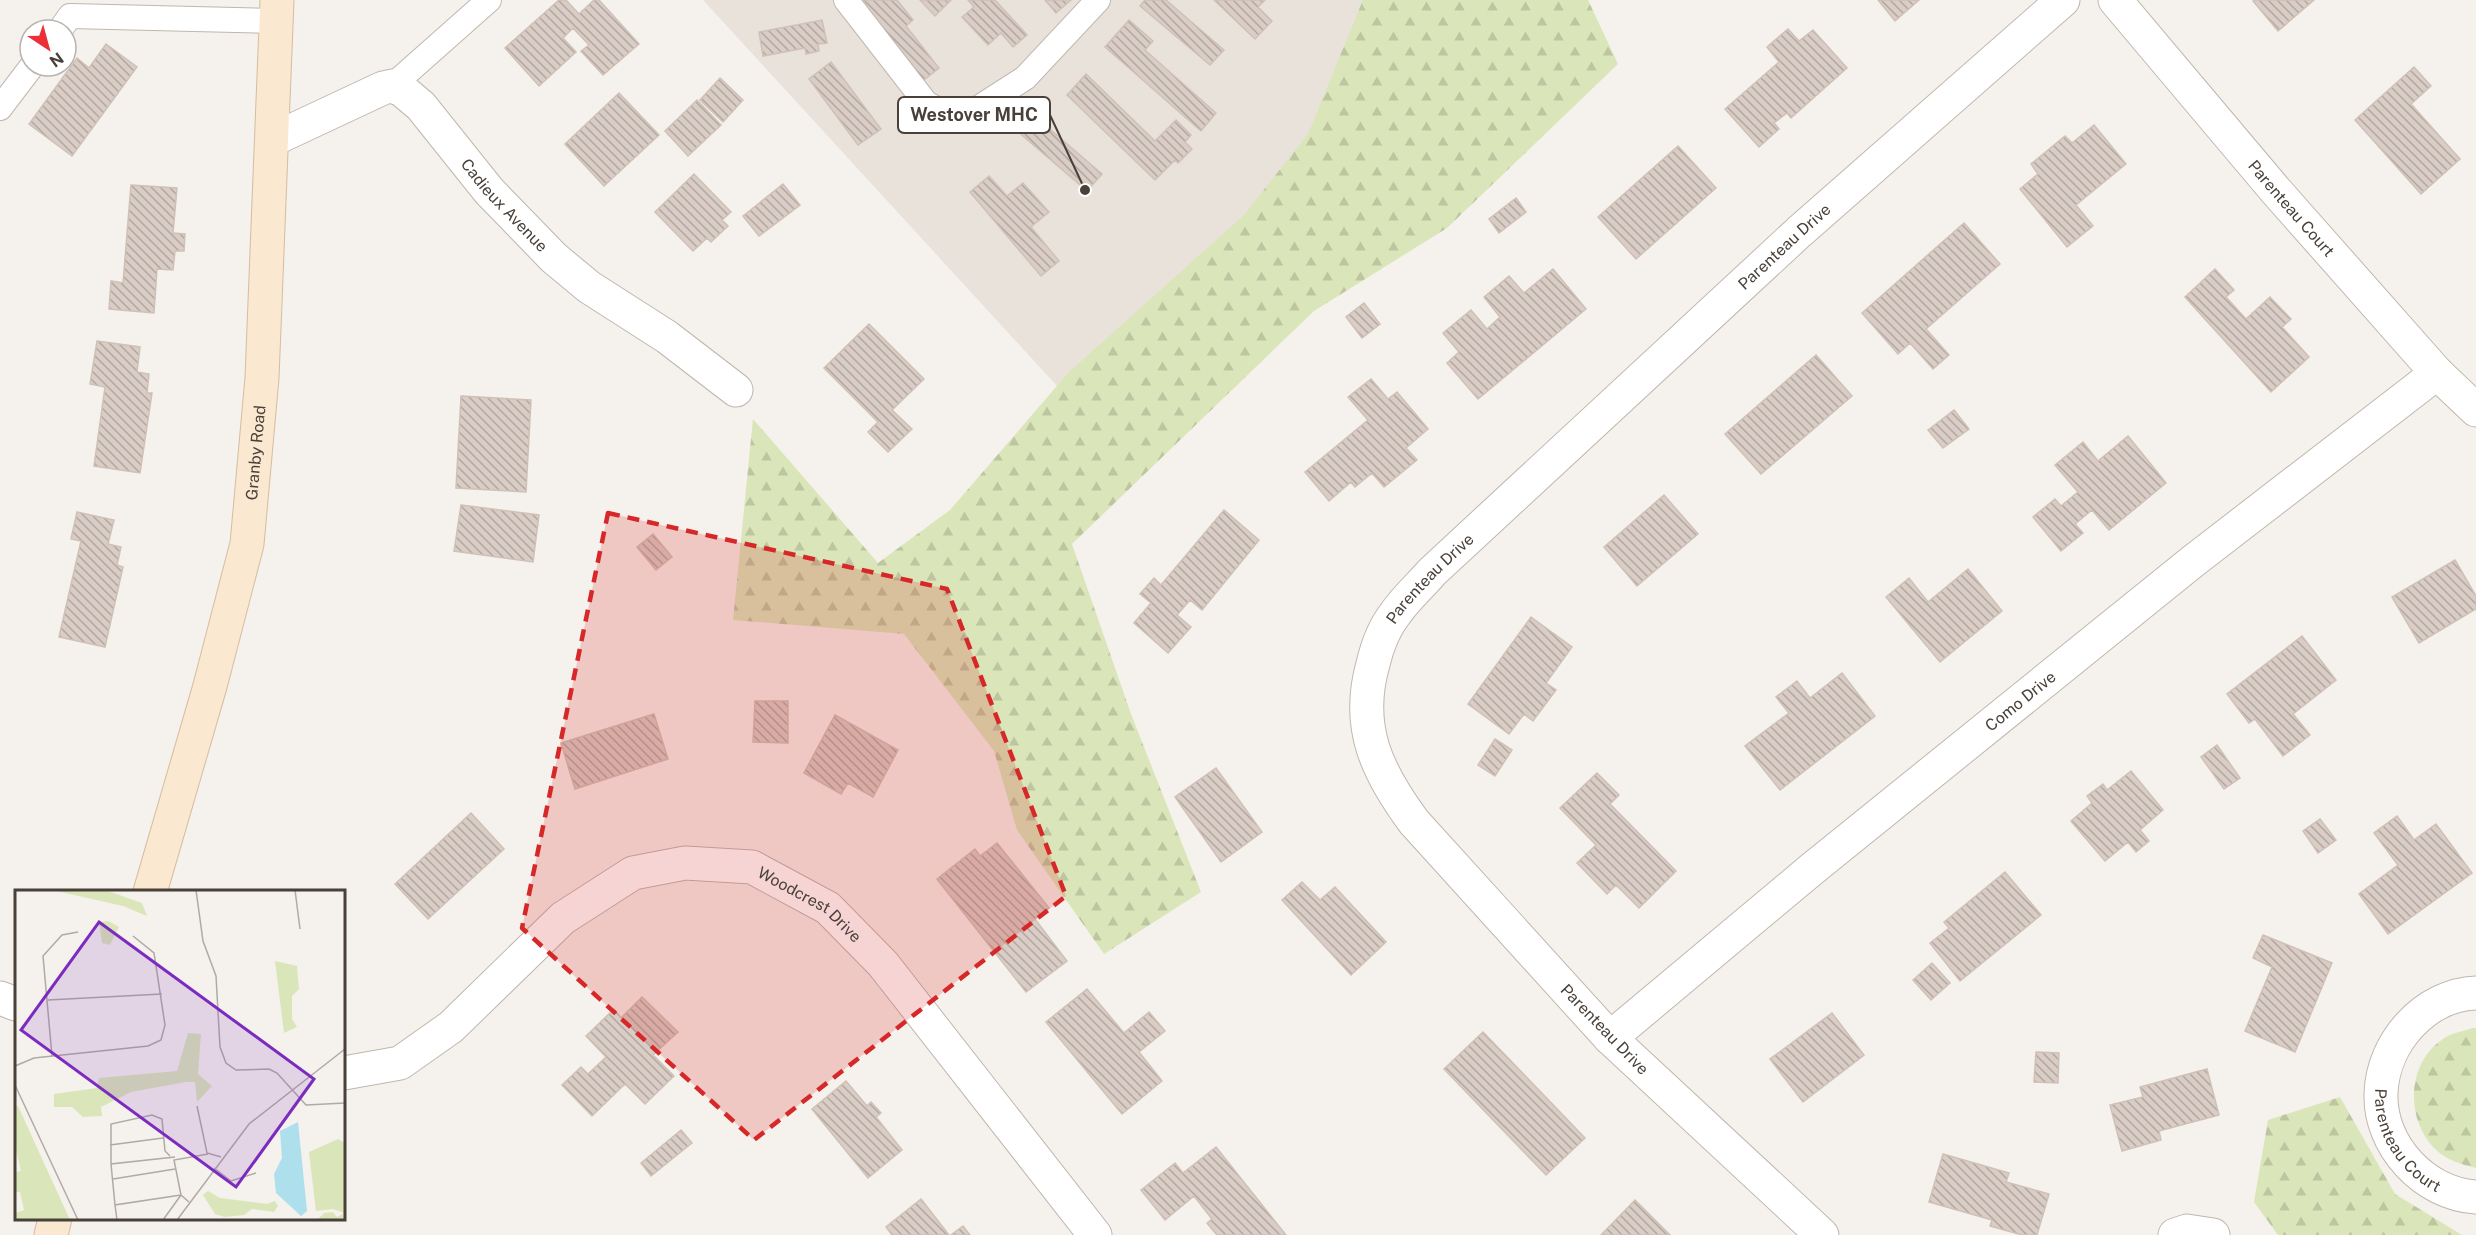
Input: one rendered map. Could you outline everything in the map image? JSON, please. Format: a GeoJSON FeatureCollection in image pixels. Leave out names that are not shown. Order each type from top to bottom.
{"type":"FeatureCollection","features":[{"type":"Feature","properties":{"kind":"main road","name":"Granby Road"},"geometry":{"type":"LineString","coordinates":[[150,890],[210,686],[247,544],[262,378],[277,10]]}},
{"type":"Feature","properties":{"kind":"main road"},"geometry":{"type":"LineString","coordinates":[[51,1235],[55,1220]]}},
{"type":"Feature","properties":{"kind":"street","name":"Parenteau Drive"},"geometry":{"type":"LineString","coordinates":[[1822,1235],[1610,1038],[1414,822],[1393,794],[1376,761],[1366,724],[1367,685],[1378,645],[1394,614],[1432,572],[1799,232],[2063,0]]}},
{"type":"Feature","properties":{"kind":"street","name":"Parenteau Court"},"geometry":{"type":"LineString","coordinates":[[2115,0],[2276,191],[2437,373],[2476,410]]}},
{"type":"Feature","properties":{"kind":"street"},"geometry":{"type":"LineString","coordinates":[[272,140],[392,86]]}},
{"type":"Feature","properties":{"kind":"street","name":"Cadieux Avenue"},"geometry":{"type":"LineString","coordinates":[[392,86],[412,98],[435,121],[489,191],[554,258],[590,287],[676,344],[736,390]]}},
{"type":"Feature","properties":{"kind":"street","name":"Como Drive"},"geometry":{"type":"LineString","coordinates":[[1610,1038],[1812,869],[2192,562],[2437,373]]}},
{"type":"Feature","properties":{"kind":"street","name":"Woodcrest Drive"},"geometry":{"type":"LineString","coordinates":[[345,1073],[400,1063],[451,1027],[563,918],[633,873],[685,863],[752,867],[828,908],[883,964],[1095,1235]]}},
{"type":"Feature","properties":{"kind":"street","name":"Parenteau Court"},"geometry":{"type":"LineString","coordinates":[[2476,993],[2464,993],[2432,1005],[2406,1028],[2388,1058],[2381,1093],[2386,1128],[2403,1159],[2429,1182],[2461,1196],[2476,1197]]}},
{"type":"Feature","properties":{"kind":"street"},"geometry":{"type":"LineString","coordinates":[[0,998],[15,1004]]}},
{"type":"Feature","properties":{"kind":"street"},"geometry":{"type":"LineString","coordinates":[[2175,1235],[2187,1231],[2213,1235]]}},
{"type":"Feature","properties":{"kind":"lane"},"geometry":{"type":"LineString","coordinates":[[392,86],[489,0]]}},
{"type":"Feature","properties":{"kind":"lane"},"geometry":{"type":"LineString","coordinates":[[846,0],[926,103],[948,115],[975,111],[1025,78],[1098,0]]}},
{"type":"Feature","properties":{"kind":"lane"},"geometry":{"type":"LineString","coordinates":[[69,18],[70,16],[277,10]]}},
{"type":"Feature","properties":{"kind":"lane"},"geometry":{"type":"LineString","coordinates":[[0,108],[23,78]]}},
{"type":"Feature","properties":{"kind":"highlighted area"},"geometry":{"type":"Polygon","coordinates":[[[608,513],[947,589],[1066,896],[754,1140],[522,928],[608,513]]]}},
{"type":"Feature","properties":{"kind":"shaded area"},"geometry":{"type":"Polygon","coordinates":[[[703,0],[1384,0],[1311,160],[1069,399],[703,0]]]}},
{"type":"Feature","properties":{"kind":"green space"},"geometry":{"type":"Polygon","coordinates":[[[1363,0],[1588,0],[1618,64],[1447,228],[1314,311],[1072,544],[1131,714],[1201,892],[1104,954],[1017,830],[994,751],[904,634],[733,620],[753,419],[878,563],[950,510],[1069,372],[1244,215],[1308,134],[1363,0]]]}},
{"type":"Feature","properties":{"kind":"green space"},"geometry":{"type":"Polygon","coordinates":[[[2476,1028],[2476,1168],[2449,1159],[2435,1149],[2425,1136],[2418,1121],[2414,1104],[2414,1088],[2425,1057],[2450,1035],[2476,1028]]]}},
{"type":"Feature","properties":{"kind":"green space"},"geometry":{"type":"Polygon","coordinates":[[[2340,1097],[2395,1194],[2462,1235],[2278,1235],[2254,1202],[2268,1120],[2340,1097]]]}},
{"type":"Feature","properties":{"kind":"building"},"geometry":{"type":"Polygon","coordinates":[[[559,0],[566,0],[579,14],[594,0],[599,0],[639,44],[603,75],[581,51],[589,45],[573,28],[563,38],[576,52],[539,86],[505,48],[559,0]]]}},
{"type":"Feature","properties":{"kind":"building"},"geometry":{"type":"Polygon","coordinates":[[[856,0],[897,0],[913,20],[906,26],[939,68],[920,83],[856,0]]]}},
{"type":"Feature","properties":{"kind":"building"},"geometry":{"type":"Polygon","coordinates":[[[920,0],[951,0],[935,16],[920,0]]]}},
{"type":"Feature","properties":{"kind":"building"},"geometry":{"type":"Polygon","coordinates":[[[968,0],[995,0],[1027,35],[1013,47],[1001,33],[988,45],[962,17],[974,7],[968,0]]]}},
{"type":"Feature","properties":{"kind":"building"},"geometry":{"type":"Polygon","coordinates":[[[1045,0],[1071,0],[1056,13],[1045,0]]]}},
{"type":"Feature","properties":{"kind":"building"},"geometry":{"type":"Polygon","coordinates":[[[1145,0],[1166,0],[1224,50],[1210,65],[1140,6],[1145,0]]]}},
{"type":"Feature","properties":{"kind":"building"},"geometry":{"type":"Polygon","coordinates":[[[1214,0],[1265,0],[1258,7],[1272,21],[1255,39],[1214,0]]]}},
{"type":"Feature","properties":{"kind":"building"},"geometry":{"type":"Polygon","coordinates":[[[1878,0],[1919,0],[1895,21],[1878,0]]]}},
{"type":"Feature","properties":{"kind":"building"},"geometry":{"type":"Polygon","coordinates":[[[2254,0],[2314,0],[2278,31],[2254,0]]]}},
{"type":"Feature","properties":{"kind":"building"},"geometry":{"type":"Polygon","coordinates":[[[822,20],[827,43],[818,44],[819,51],[806,54],[805,48],[763,56],[759,32],[822,20]]]}},
{"type":"Feature","properties":{"kind":"building"},"geometry":{"type":"Polygon","coordinates":[[[1129,20],[1153,41],[1145,50],[1216,113],[1201,131],[1105,47],[1129,20]]]}},
{"type":"Feature","properties":{"kind":"building"},"geometry":{"type":"Polygon","coordinates":[[[1788,29],[1799,41],[1813,30],[1847,68],[1791,118],[1787,113],[1774,123],[1779,129],[1759,147],[1725,109],[1779,62],[1767,47],[1788,29]]]}},
{"type":"Feature","properties":{"kind":"building"},"geometry":{"type":"Polygon","coordinates":[[[106,44],[137,67],[72,156],[29,124],[62,78],[78,78],[78,59],[89,68],[106,44]]]}},
{"type":"Feature","properties":{"kind":"building"},"geometry":{"type":"Polygon","coordinates":[[[831,62],[881,129],[858,145],[809,79],[831,62]]]}},
{"type":"Feature","properties":{"kind":"building"},"geometry":{"type":"Polygon","coordinates":[[[2414,67],[2431,86],[2411,104],[2460,159],[2421,194],[2355,120],[2414,67]]]}},
{"type":"Feature","properties":{"kind":"building"},"geometry":{"type":"Polygon","coordinates":[[[1086,74],[1155,141],[1176,120],[1191,135],[1185,142],[1192,149],[1178,163],[1175,160],[1155,180],[1067,95],[1086,74]]]}},
{"type":"Feature","properties":{"kind":"building"},"geometry":{"type":"Polygon","coordinates":[[[720,78],[743,100],[723,122],[700,100],[720,78]]]}},
{"type":"Feature","properties":{"kind":"building"},"geometry":{"type":"Polygon","coordinates":[[[619,93],[659,135],[604,186],[565,144],[619,93]]]}},
{"type":"Feature","properties":{"kind":"building"},"geometry":{"type":"Polygon","coordinates":[[[697,100],[721,125],[688,156],[665,131],[697,100]]]}},
{"type":"Feature","properties":{"kind":"building"},"geometry":{"type":"Polygon","coordinates":[[[1023,106],[1102,174],[1087,191],[1008,123],[1023,106]]]}},
{"type":"Feature","properties":{"kind":"building"},"geometry":{"type":"Polygon","coordinates":[[[2094,125],[2126,164],[2076,205],[2093,226],[2067,247],[2020,189],[2038,174],[2031,164],[2065,136],[2072,143],[2094,125]]]}},
{"type":"Feature","properties":{"kind":"building"},"geometry":{"type":"Polygon","coordinates":[[[1678,146],[1716,188],[1636,259],[1598,217],[1678,146]]]}},
{"type":"Feature","properties":{"kind":"building"},"geometry":{"type":"Polygon","coordinates":[[[694,174],[731,212],[722,220],[728,226],[711,242],[707,238],[693,251],[655,212],[694,174]]]}},
{"type":"Feature","properties":{"kind":"building"},"geometry":{"type":"Polygon","coordinates":[[[989,176],[1007,196],[1023,183],[1049,212],[1031,227],[1059,261],[1041,276],[970,192],[989,176]]]}},
{"type":"Feature","properties":{"kind":"building"},"geometry":{"type":"Polygon","coordinates":[[[783,184],[800,205],[759,236],[743,216],[783,184]]]}},
{"type":"Feature","properties":{"kind":"building"},"geometry":{"type":"Polygon","coordinates":[[[131,185],[177,188],[173,233],[185,234],[184,251],[175,251],[173,270],[157,269],[154,313],[109,309],[111,281],[123,283],[131,185]]]}},
{"type":"Feature","properties":{"kind":"building"},"geometry":{"type":"Polygon","coordinates":[[[1516,198],[1526,212],[1499,233],[1489,219],[1516,198]]]}},
{"type":"Feature","properties":{"kind":"building"},"geometry":{"type":"Polygon","coordinates":[[[1964,223],[2000,264],[1926,329],[1949,355],[1933,369],[1910,343],[1898,354],[1862,313],[1964,223]]]}},
{"type":"Feature","properties":{"kind":"building"},"geometry":{"type":"Polygon","coordinates":[[[1553,269],[1586,309],[1478,399],[1447,363],[1459,352],[1443,333],[1471,310],[1487,329],[1500,317],[1484,297],[1509,276],[1524,293],[1553,269]]]}},
{"type":"Feature","properties":{"kind":"building"},"geometry":{"type":"Polygon","coordinates":[[[2215,269],[2234,290],[2226,297],[2246,319],[2270,297],[2291,319],[2282,327],[2309,357],[2271,392],[2185,297],[2215,269]]]}},
{"type":"Feature","properties":{"kind":"building"},"geometry":{"type":"Polygon","coordinates":[[[1364,303],[1380,324],[1362,338],[1346,317],[1364,303]]]}},
{"type":"Feature","properties":{"kind":"building"},"geometry":{"type":"Polygon","coordinates":[[[869,324],[924,379],[892,410],[912,429],[888,452],[868,432],[878,422],[824,368],[869,324]]]}},
{"type":"Feature","properties":{"kind":"building"},"geometry":{"type":"Polygon","coordinates":[[[97,341],[140,347],[137,372],[149,374],[147,393],[152,393],[140,473],[94,466],[105,387],[90,384],[97,341]]]}},
{"type":"Feature","properties":{"kind":"building"},"geometry":{"type":"Polygon","coordinates":[[[1816,355],[1852,396],[1761,474],[1725,434],[1816,355]]]}},
{"type":"Feature","properties":{"kind":"building"},"geometry":{"type":"Polygon","coordinates":[[[1371,379],[1388,399],[1397,392],[1428,429],[1406,448],[1417,460],[1384,487],[1372,473],[1355,487],[1351,482],[1329,501],[1305,472],[1368,420],[1348,397],[1371,379]]]}},
{"type":"Feature","properties":{"kind":"building"},"geometry":{"type":"Polygon","coordinates":[[[461,396],[531,400],[526,492],[456,488],[461,396]]]}},
{"type":"Feature","properties":{"kind":"building"},"geometry":{"type":"Polygon","coordinates":[[[1954,410],[1969,429],[1943,448],[1928,430],[1954,410]]]}},
{"type":"Feature","properties":{"kind":"building"},"geometry":{"type":"Polygon","coordinates":[[[2128,436],[2166,483],[2109,530],[2092,510],[2075,524],[2083,533],[2061,551],[2033,517],[2055,499],[2061,506],[2078,492],[2055,465],[2083,442],[2098,461],[2128,436]]]}},
{"type":"Feature","properties":{"kind":"building"},"geometry":{"type":"Polygon","coordinates":[[[1664,495],[1698,534],[1637,586],[1604,547],[1664,495]]]}},
{"type":"Feature","properties":{"kind":"building"},"geometry":{"type":"Polygon","coordinates":[[[461,505],[539,515],[533,562],[454,551],[461,505]]]}},
{"type":"Feature","properties":{"kind":"building"},"geometry":{"type":"Polygon","coordinates":[[[1224,510],[1259,540],[1202,610],[1190,600],[1177,615],[1191,627],[1168,653],[1134,623],[1151,603],[1140,594],[1154,578],[1161,585],[1224,510]]]}},
{"type":"Feature","properties":{"kind":"building"},"geometry":{"type":"Polygon","coordinates":[[[77,512],[114,520],[108,544],[121,547],[117,565],[123,567],[105,647],[59,637],[81,541],[71,539],[77,512]]]}},
{"type":"Feature","properties":{"kind":"building"},"geometry":{"type":"Polygon","coordinates":[[[653,534],[672,557],[656,570],[637,547],[653,534]]]}},
{"type":"Feature","properties":{"kind":"building"},"geometry":{"type":"Polygon","coordinates":[[[2455,560],[2476,596],[2476,609],[2419,643],[2392,597],[2455,560]]]}},
{"type":"Feature","properties":{"kind":"building"},"geometry":{"type":"Polygon","coordinates":[[[1968,569],[2002,611],[1940,662],[1886,597],[1909,578],[1928,602],[1968,569]]]}},
{"type":"Feature","properties":{"kind":"building"},"geometry":{"type":"Polygon","coordinates":[[[1531,617],[1572,647],[1546,683],[1556,690],[1533,721],[1524,714],[1509,734],[1468,704],[1531,617]]]}},
{"type":"Feature","properties":{"kind":"building"},"geometry":{"type":"Polygon","coordinates":[[[2302,636],[2336,680],[2293,714],[2310,735],[2283,756],[2255,719],[2249,723],[2227,694],[2302,636]]]}},
{"type":"Feature","properties":{"kind":"building"},"geometry":{"type":"Polygon","coordinates":[[[1842,673],[1875,716],[1780,790],[1745,746],[1789,713],[1776,697],[1797,681],[1810,698],[1842,673]]]}},
{"type":"Feature","properties":{"kind":"building"},"geometry":{"type":"Polygon","coordinates":[[[755,701],[788,701],[788,743],[753,742],[755,701]]]}},
{"type":"Feature","properties":{"kind":"building"},"geometry":{"type":"Polygon","coordinates":[[[654,714],[668,759],[575,789],[561,743],[654,714]]]}},
{"type":"Feature","properties":{"kind":"building"},"geometry":{"type":"Polygon","coordinates":[[[835,715],[898,750],[873,797],[848,783],[841,794],[804,773],[835,715]]]}},
{"type":"Feature","properties":{"kind":"building"},"geometry":{"type":"Polygon","coordinates":[[[1495,739],[1512,750],[1495,776],[1478,765],[1495,739]]]}},
{"type":"Feature","properties":{"kind":"building"},"geometry":{"type":"Polygon","coordinates":[[[2217,745],[2240,778],[2224,789],[2201,757],[2217,745]]]}},
{"type":"Feature","properties":{"kind":"building"},"geometry":{"type":"Polygon","coordinates":[[[1216,768],[1262,832],[1221,862],[1175,797],[1216,768]]]}},
{"type":"Feature","properties":{"kind":"building"},"geometry":{"type":"Polygon","coordinates":[[[2131,771],[2163,810],[2140,830],[2149,841],[2136,852],[2128,842],[2105,861],[2071,821],[2092,803],[2087,796],[2103,784],[2107,790],[2131,771]]]}},
{"type":"Feature","properties":{"kind":"building"},"geometry":{"type":"Polygon","coordinates":[[[1597,773],[1619,795],[1610,804],[1676,871],[1639,908],[1616,885],[1607,894],[1577,863],[1596,845],[1560,808],[1597,773]]]}},
{"type":"Feature","properties":{"kind":"building"},"geometry":{"type":"Polygon","coordinates":[[[471,813],[504,849],[428,919],[395,884],[471,813]]]}},
{"type":"Feature","properties":{"kind":"building"},"geometry":{"type":"Polygon","coordinates":[[[2397,816],[2414,840],[2436,824],[2472,873],[2388,934],[2359,894],[2398,865],[2374,833],[2397,816]]]}},
{"type":"Feature","properties":{"kind":"building"},"geometry":{"type":"Polygon","coordinates":[[[2320,819],[2336,840],[2318,853],[2303,831],[2320,819]]]}},
{"type":"Feature","properties":{"kind":"building"},"geometry":{"type":"Polygon","coordinates":[[[997,843],[1049,908],[1035,919],[1067,961],[1026,992],[937,879],[975,849],[980,856],[997,843]]]}},
{"type":"Feature","properties":{"kind":"building"},"geometry":{"type":"Polygon","coordinates":[[[2005,872],[2041,915],[1960,981],[1930,943],[1949,928],[1944,922],[2005,872]]]}},
{"type":"Feature","properties":{"kind":"building"},"geometry":{"type":"Polygon","coordinates":[[[1302,882],[1320,900],[1335,887],[1386,942],[1351,975],[1282,900],[1302,882]]]}},
{"type":"Feature","properties":{"kind":"building"},"geometry":{"type":"Polygon","coordinates":[[[2263,935],[2332,963],[2295,1052],[2245,1031],[2272,967],[2253,958],[2263,935]]]}},
{"type":"Feature","properties":{"kind":"building"},"geometry":{"type":"Polygon","coordinates":[[[1932,963],[1950,983],[1931,1000],[1913,980],[1932,963]]]}},
{"type":"Feature","properties":{"kind":"building"},"geometry":{"type":"Polygon","coordinates":[[[1087,989],[1124,1033],[1149,1012],[1165,1031],[1139,1052],[1162,1081],[1122,1114],[1046,1022],[1087,989]]]}},
{"type":"Feature","properties":{"kind":"building"},"geometry":{"type":"Polygon","coordinates":[[[642,997],[678,1032],[653,1055],[674,1076],[645,1104],[625,1084],[592,1116],[562,1085],[581,1067],[588,1074],[606,1057],[586,1036],[614,1009],[621,1018],[642,997]]]}},
{"type":"Feature","properties":{"kind":"building"},"geometry":{"type":"Polygon","coordinates":[[[1832,1013],[1864,1055],[1803,1102],[1770,1059],[1832,1013]]]}},
{"type":"Feature","properties":{"kind":"building"},"geometry":{"type":"Polygon","coordinates":[[[1483,1032],[1585,1138],[1546,1175],[1444,1069],[1483,1032]]]}},
{"type":"Feature","properties":{"kind":"building"},"geometry":{"type":"Polygon","coordinates":[[[2036,1052],[2059,1053],[2058,1083],[2034,1082],[2036,1052]]]}},
{"type":"Feature","properties":{"kind":"building"},"geometry":{"type":"Polygon","coordinates":[[[2207,1069],[2219,1115],[2159,1131],[2161,1140],[2122,1151],[2110,1105],[2143,1097],[2140,1087],[2207,1069]]]}},
{"type":"Feature","properties":{"kind":"building"},"geometry":{"type":"Polygon","coordinates":[[[846,1081],[867,1106],[871,1102],[881,1113],[876,1117],[902,1150],[868,1178],[812,1109],[846,1081]]]}},
{"type":"Feature","properties":{"kind":"building"},"geometry":{"type":"Polygon","coordinates":[[[681,1130],[692,1143],[651,1176],[641,1163],[681,1130]]]}},
{"type":"Feature","properties":{"kind":"building"},"geometry":{"type":"Polygon","coordinates":[[[1216,1147],[1286,1235],[1217,1235],[1207,1223],[1212,1219],[1194,1196],[1165,1220],[1141,1190],[1175,1163],[1183,1173],[1216,1147]]]}},
{"type":"Feature","properties":{"kind":"building"},"geometry":{"type":"Polygon","coordinates":[[[1943,1154],[2009,1173],[2006,1182],[2049,1194],[2037,1235],[2022,1235],[1990,1226],[1992,1220],[1929,1202],[1943,1154]]]}},
{"type":"Feature","properties":{"kind":"building"},"geometry":{"type":"Polygon","coordinates":[[[921,1199],[949,1235],[892,1235],[886,1227],[921,1199]]]}},
{"type":"Feature","properties":{"kind":"building"},"geometry":{"type":"Polygon","coordinates":[[[1635,1200],[1670,1235],[1601,1235],[1635,1200]]]}},
{"type":"Feature","properties":{"kind":"building"},"geometry":{"type":"Polygon","coordinates":[[[963,1226],[970,1235],[951,1235],[963,1226]]]}},
{"type":"Feature","properties":{"kind":"place","name":"Westover MHC"},"geometry":{"type":"Point","coordinates":[1085,190]}}]}
